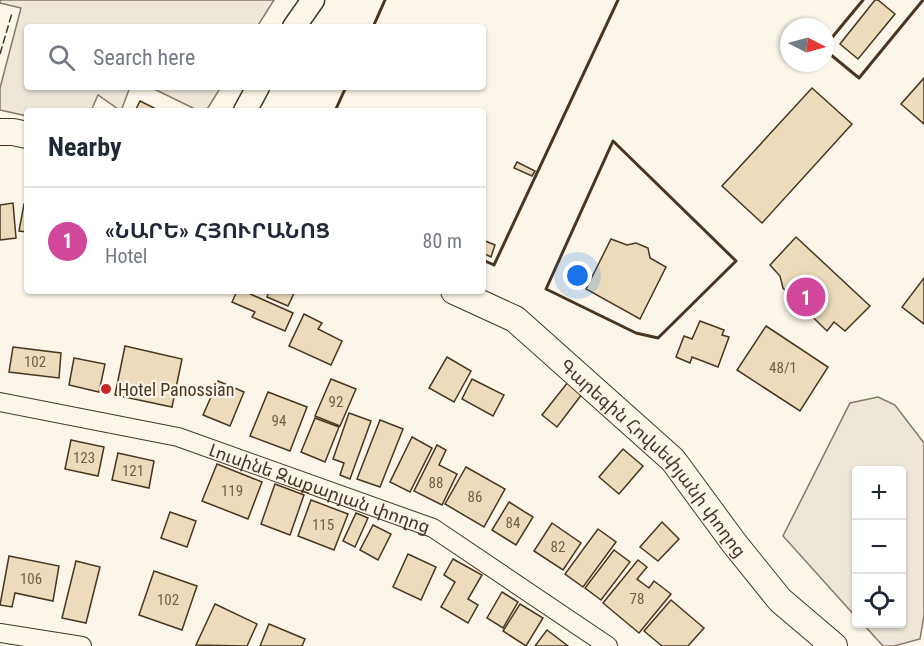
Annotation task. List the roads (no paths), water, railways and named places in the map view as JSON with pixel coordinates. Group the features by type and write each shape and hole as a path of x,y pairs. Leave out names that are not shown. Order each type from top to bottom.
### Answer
{"main road":[{"path":"0,132 24,134"},
{"name":"Գարեգին Հովսեփյանի փողոց","path":"461,294 515,319 674,460 734,543 780,600 834,646"}],"street":[{"path":"296,24 313,0"},
{"path":"247,108 256,90"},
{"name":"Լուսինե Զաքարյան փողոց","path":"0,402 178,437 433,528 608,646"},
{"path":"0,633 82,646"}],"place":[{"name":"«ՆԱՐԵ» ՀՅՈՒՐԱՆՈՑ","path":"806,297"},
{"name":"Hotel Panossian","path":"106,389"}]}
